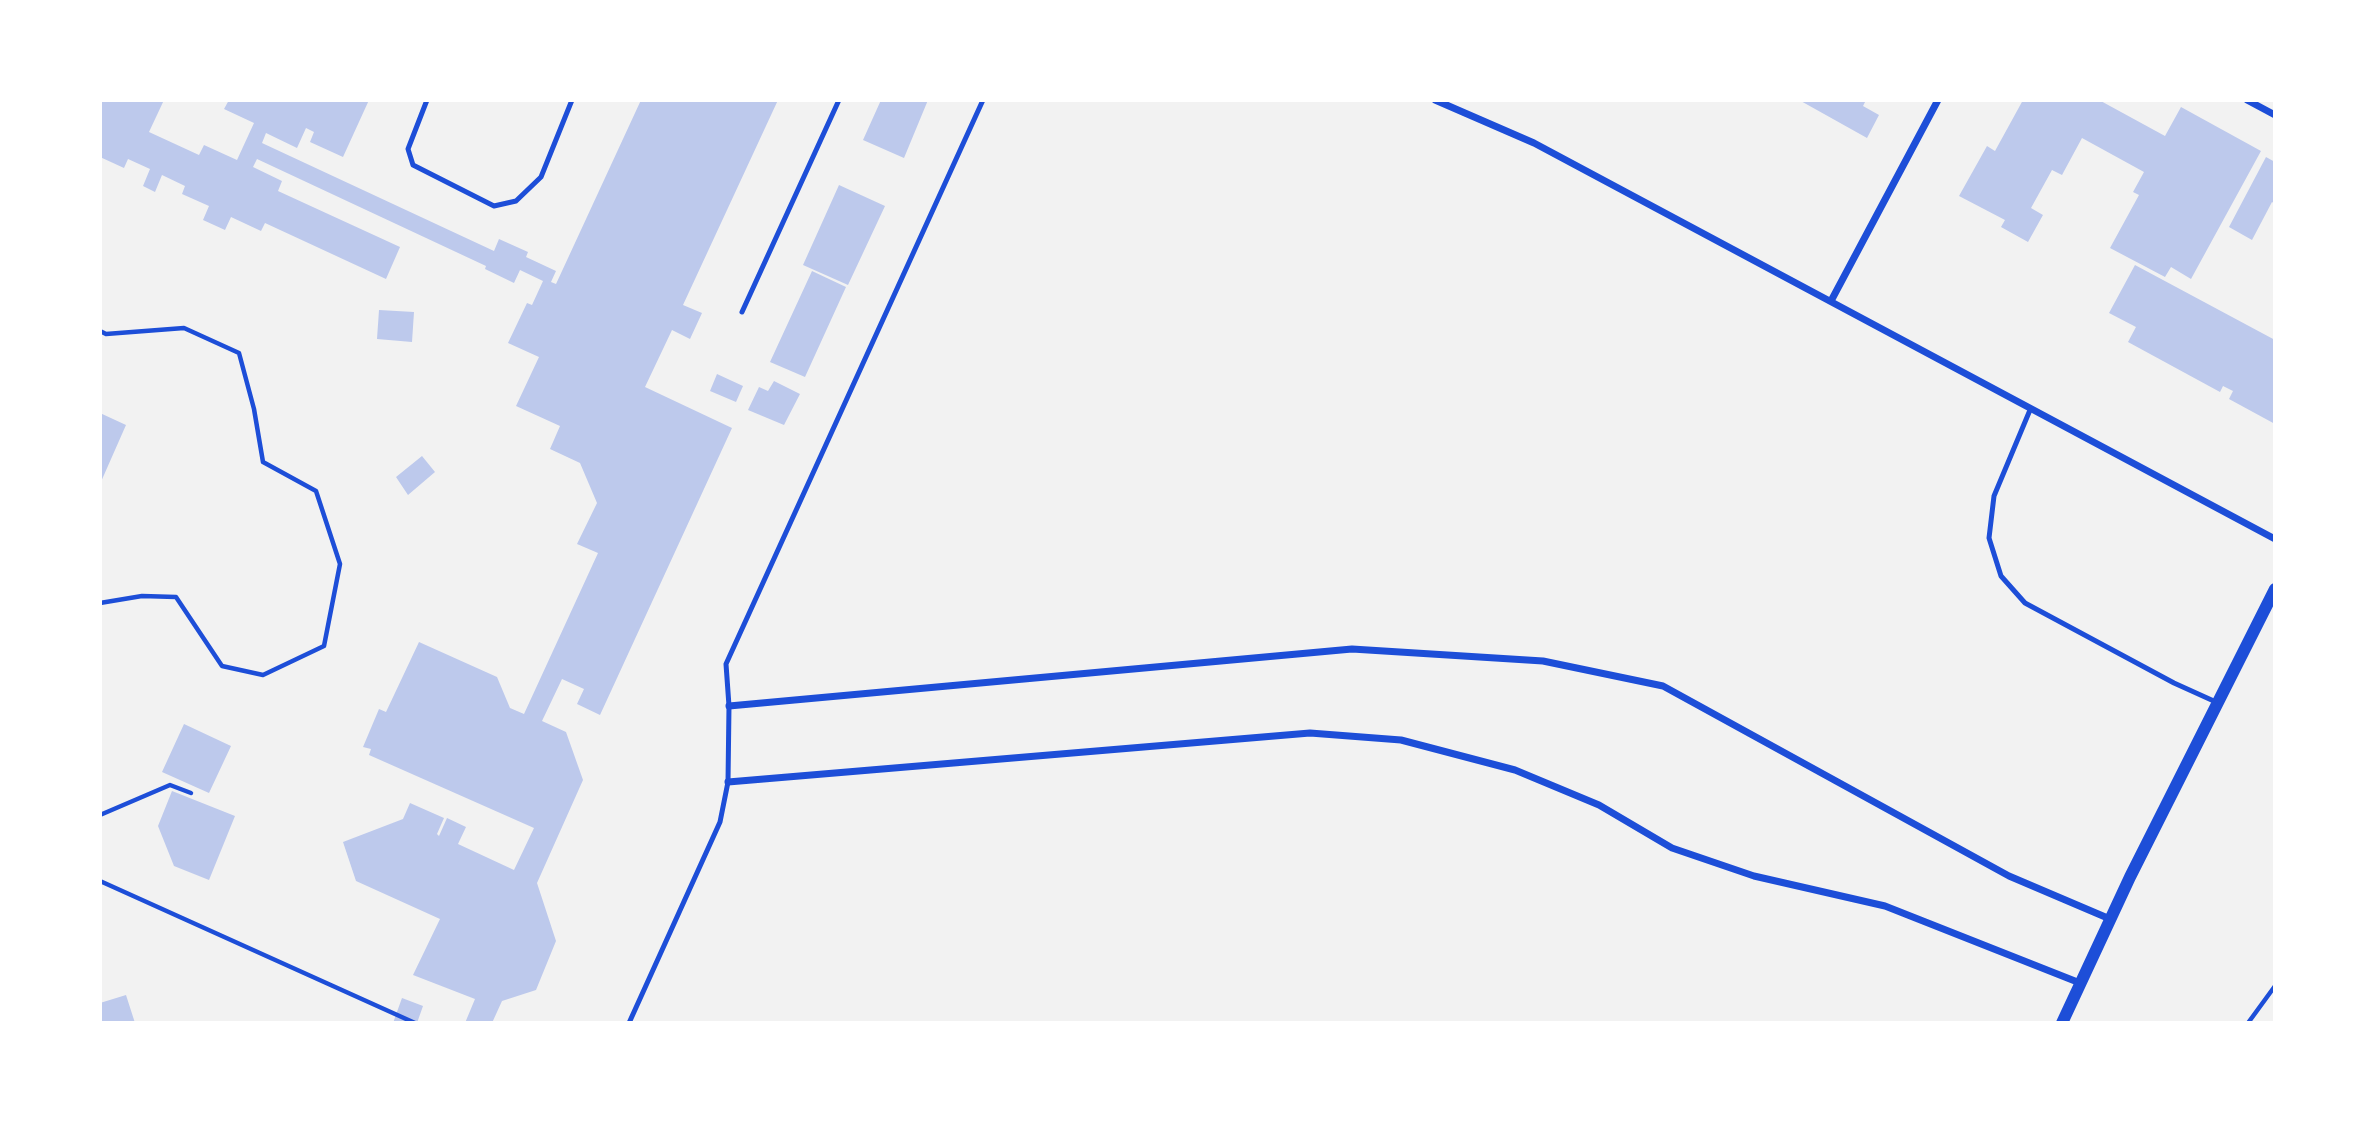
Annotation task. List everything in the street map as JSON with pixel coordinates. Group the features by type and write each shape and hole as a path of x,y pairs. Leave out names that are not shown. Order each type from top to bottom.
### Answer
{"street":[{"path":"1435,100 1534,143 2275,539"},
{"path":"1831,301 1938,100"},
{"path":"2247,100 2275,116"},
{"path":"2062,1023 2216,702 2275,589"},
{"path":"729,706 1352,649 1542,661 1663,686 2009,876 2110,919"},
{"path":"728,782 1310,733 1401,740 1515,770 1599,805 1671,848 1755,876 1885,906 2080,983"}],"lane":[{"path":"427,100 408,149 413,165 494,206 516,201 541,177 572,100"},
{"path":"741,312 839,100"},
{"path":"629,1023 720,822 728,782 729,706 726,664 983,100"},
{"path":"2030,410 1994,496 1989,538 2001,576 2025,603 2174,683 2216,702"}],"path":[{"path":"100,331 106,334 184,328 239,353 254,409 263,462 316,491 340,564 324,646 263,675 222,666 176,597 142,596 100,603"},
{"path":"100,815 170,785 191,793"},
{"path":"100,881 415,1023"},
{"path":"2248,1023 2275,986"}],"building":[{"path":"100,100 164,100 149,132 199,155 204,145 237,160 254,123 224,109 229,100 369,100 343,157 310,142 314,132 306,128 297,148 266,133 262,143 494,251 499,239 528,252 526,257 556,271 551,282 556,284 641,100 778,100 683,305 702,313 690,339 672,330 645,387 732,428 600,715 577,704 584,689 562,679 542,721 566,732 583,780 537,883 556,941 536,990 502,1001 492,1023 465,1023 475,999 413,975 440,919 356,881 343,842 403,819 410,803 444,818 437,834 439,836 447,818 466,827 458,844 514,870 534,828 369,755 371,749 363,747 379,709 386,712 419,642 497,677 510,708 524,714 598,553 577,544 597,503 580,463 550,449 560,426 516,406 539,357 508,343 527,303 532,305 543,281 520,270 514,283 485,269 486,266 257,159 253,167 282,181 278,191 400,247 386,279 265,223 261,231 231,217 225,230 203,220 209,206 182,194 185,186 162,175 155,192 143,186 150,169 128,159 124,168 100,157"},
{"path":"881,100 928,100 904,158 863,140"},
{"path":"1799,100 1866,100 1863,106 1879,115 1867,138"},
{"path":"2023,100 2099,100 2165,136 2181,107 2261,151 2191,279 2171,267 2165,277 2110,248 2139,195 2133,192 2144,172 2082,138 2062,175 2052,170 2031,208 2043,215 2028,242 2001,227 2005,220 1959,196 1987,146 1995,151"},
{"path":"2266,157 2275,162 2275,204 2272,202 2252,240 2229,227"},
{"path":"839,185 885,206 848,285 803,265"},
{"path":"2135,265 2275,340 2275,424 2229,399 2233,391 2223,386 2220,392 2128,342 2136,327 2109,313"},
{"path":"812,271 846,287 805,377 770,362"},
{"path":"379,310 414,312 412,342 377,339"},
{"path":"717,374 743,386 736,402 710,391"},
{"path":"774,381 800,394 784,425 748,410 759,387 768,391"},
{"path":"100,413 126,425 100,484"},
{"path":"422,456 435,472 408,495 396,477"},
{"path":"184,724 231,746 209,793 162,772"},
{"path":"172,791 235,816 209,880 174,866 158,826"},
{"path":"126,995 135,1023 100,1023 100,1003"},
{"path":"402,998 423,1006 417,1023 393,1023"}]}
